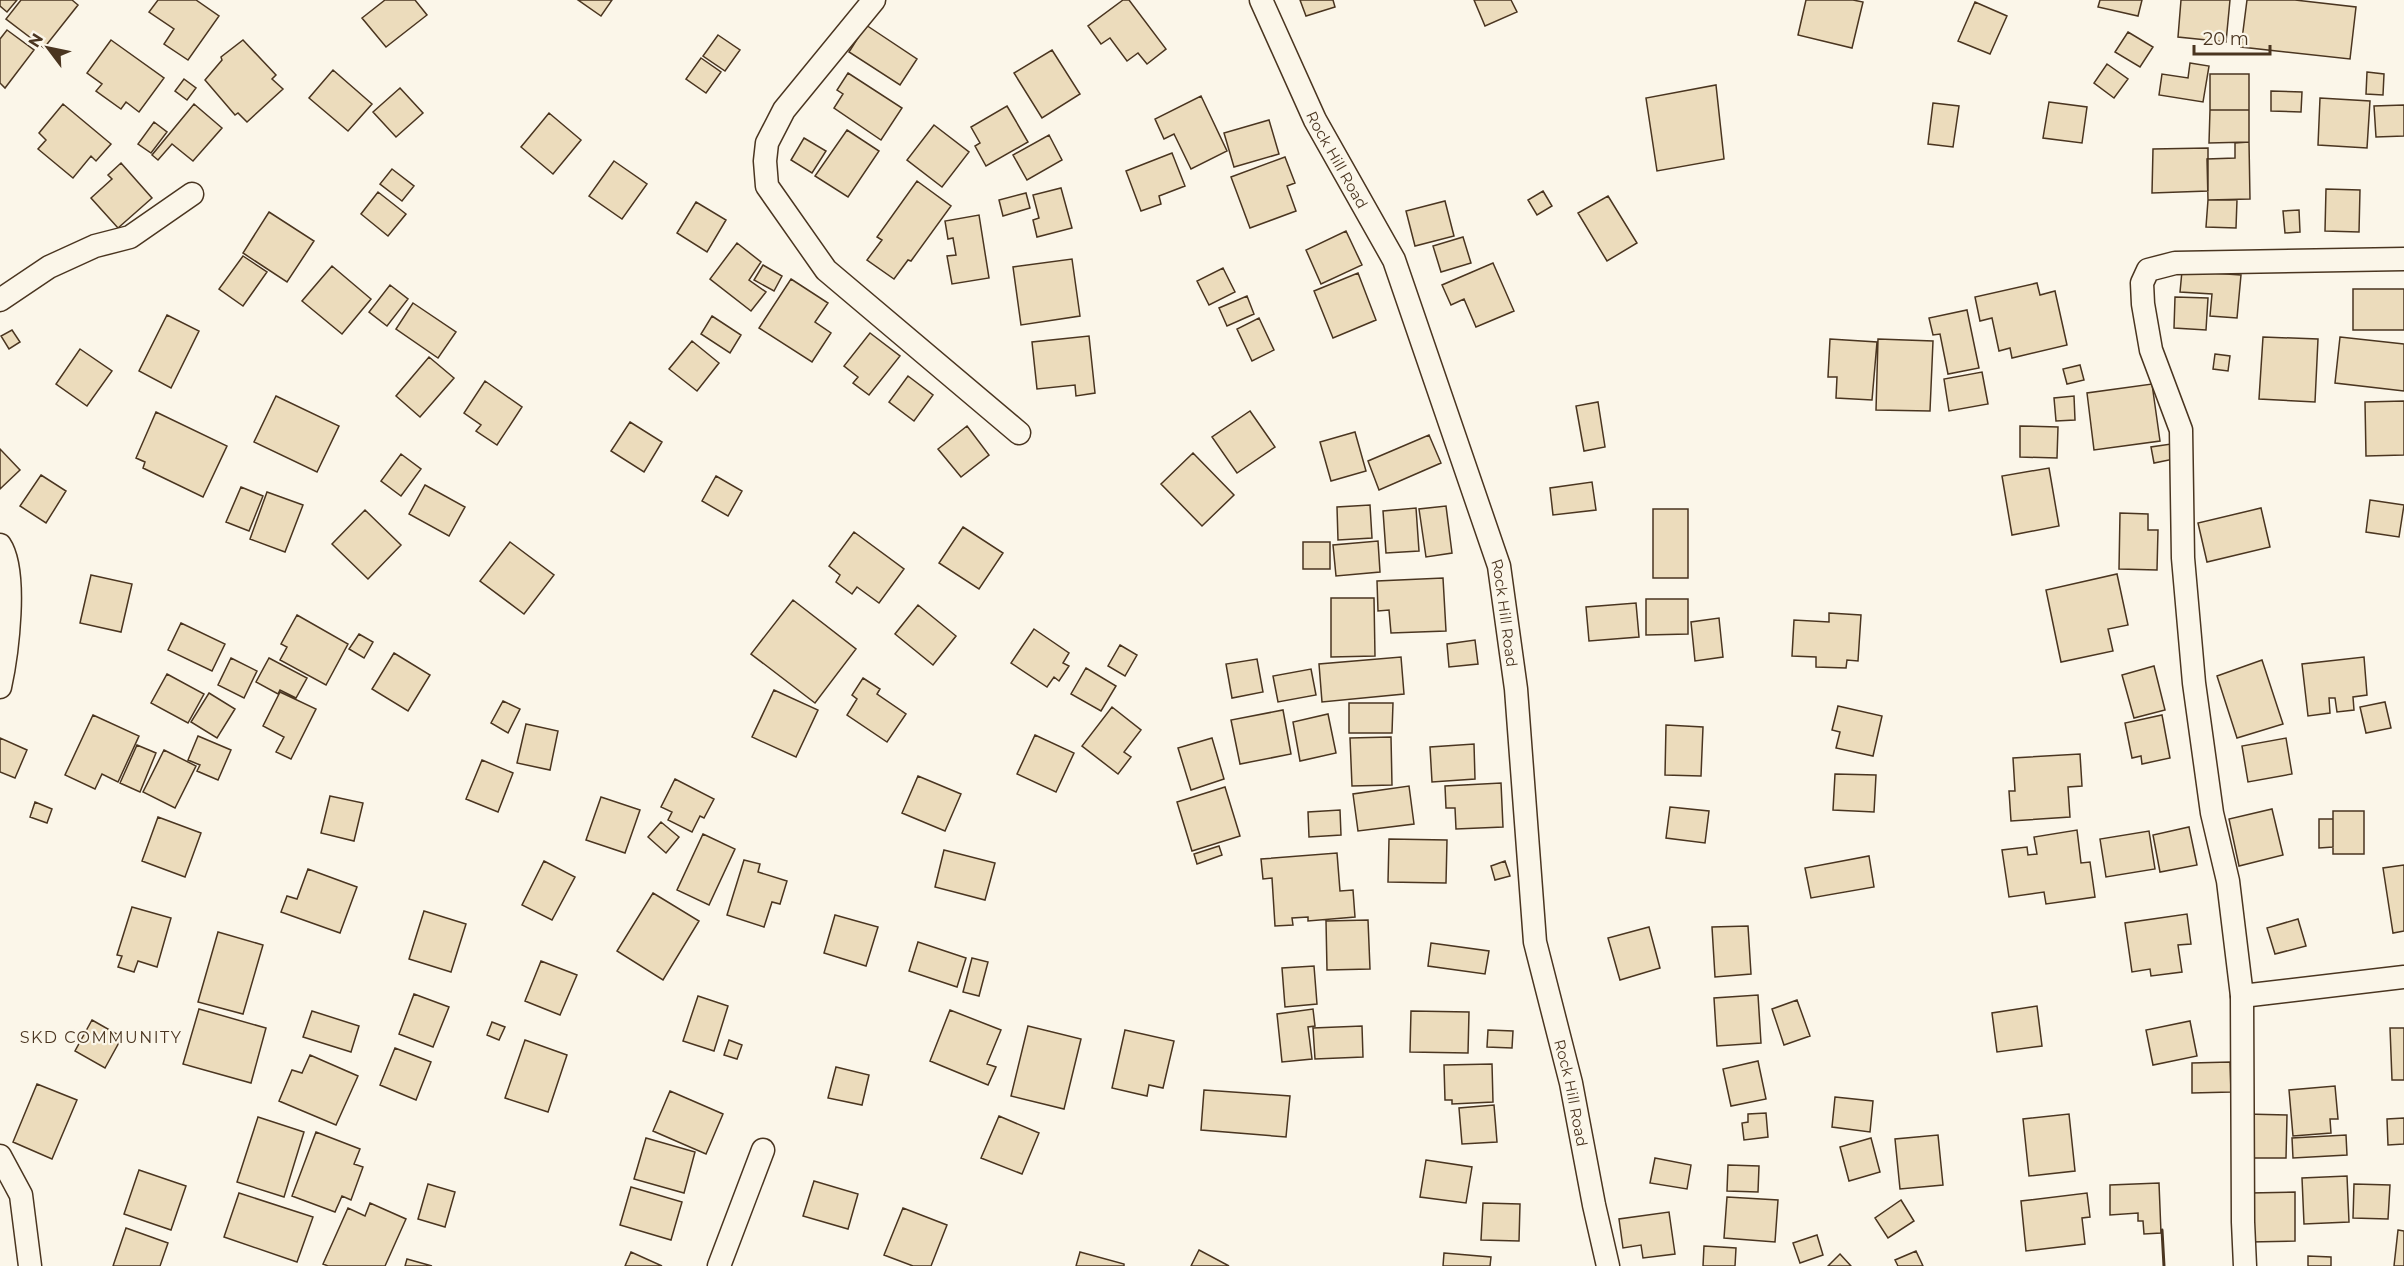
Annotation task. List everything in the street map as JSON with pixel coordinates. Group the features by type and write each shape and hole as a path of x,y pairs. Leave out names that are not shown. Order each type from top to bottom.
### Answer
{"street":[{"path":"874,0 784,110 767,143 765,161 767,186 826,270 1020,433"},
{"name":"Rock Hill Road","path":"1261,0 1315,120 1394,260 1499,566 1516,689 1535,942 1571,1083 1608,1266"},
{"path":"0,300 49,267 95,246 129,237 192,194"},
{"path":"2245,1266 2242,996 2228,881 2212,813 2194,682 2183,558 2181,430 2151,350 2143,304 2142,283 2148,270 2175,263 2404,259"},
{"path":"0,545 4,550 10,584 5,664 0,687"},
{"path":"2242,996 2404,977"},
{"path":"719,1266 763,1150"},
{"path":"0,1156 21,1195 30,1266"}],"building":[{"path":"0,0 17,0 7,12 0,6"},
{"path":"21,0 72,0 78,5 44,48 6,19"},
{"path":"158,0 196,0 219,16 188,60 164,44 174,29 149,12"},
{"path":"385,0 415,0 427,15 386,47 362,18"},
{"path":"578,0 612,0 601,16"},
{"path":"1123,0 1129,0 1166,49 1147,64 1138,53 1127,61 1110,38 1101,44 1088,26"},
{"path":"1300,0 1333,0 1335,7 1306,16"},
{"path":"1474,0 1511,0 1517,12 1485,26"},
{"path":"1806,0 1863,2 1852,48 1798,35"},
{"path":"2100,0 2142,0 2138,16 2098,7"},
{"path":"2181,0 2230,0 2226,42 2178,37"},
{"path":"2247,0 2295,0 2356,7 2350,59 2241,47"},
{"path":"1975,2 2007,16 1990,54 1958,41"},
{"path":"866,25 917,59 900,85 849,52"},
{"path":"7,30 34,50 5,88 0,83 0,39"},
{"path":"2128,32 2153,47 2140,67 2115,52"},
{"path":"718,35 740,50 725,71 703,56"},
{"path":"111,40 164,78 139,112 126,102 121,109 96,91 102,84 87,73"},
{"path":"243,40 276,75 272,79 283,89 247,122 238,113 235,115 205,80 222,60 221,57"},
{"path":"1052,50 1080,94 1042,118 1014,73"},
{"path":"701,58 721,72 706,93 686,79"},
{"path":"2190,63 2209,66 2203,102 2159,95 2162,74 2188,78"},
{"path":"2107,64 2128,79 2114,98 2094,83"},
{"path":"333,70 372,104 348,131 309,98"},
{"path":"2367,72 2384,74 2383,95 2366,94"},
{"path":"848,73 902,108 881,140 834,108 843,94 837,90"},
{"path":"2210,74 2249,74 2249,110 2210,110"},
{"path":"184,79 196,88 187,100 175,91"},
{"path":"1716,85 1724,159 1657,171 1646,98"},
{"path":"400,88 423,113 396,137 373,112"},
{"path":"2271,91 2302,92 2301,112 2271,111"},
{"path":"1201,96 1227,151 1191,169 1174,134 1164,139 1155,119"},
{"path":"2320,98 2370,101 2367,148 2318,145"},
{"path":"2049,102 2087,107 2082,143 2043,138"},
{"path":"1933,103 1959,106 1953,147 1928,144"},
{"path":"63,104 111,144 96,161 91,156 73,178 38,149 46,140 39,133"},
{"path":"194,104 222,128 193,161 172,144 158,160 152,155"},
{"path":"2404,105 2404,136 2376,137 2374,106"},
{"path":"1007,106 1028,142 986,166 975,146 980,143 971,127"},
{"path":"2210,110 2249,110 2249,142 2209,143"},
{"path":"549,113 581,140 553,174 521,147"},
{"path":"1269,120 1279,154 1234,167 1224,133"},
{"path":"154,122 167,132 151,153 138,144"},
{"path":"934,125 969,152 942,187 907,160"},
{"path":"847,130 879,151 848,197 815,176"},
{"path":"1049,135 1062,160 1027,180 1013,155"},
{"path":"804,138 826,151 812,173 791,160"},
{"path":"2249,142 2250,199 2208,200 2207,159 2235,158 2235,143"},
{"path":"2208,148 2208,191 2152,193 2153,149"},
{"path":"1172,153 1185,186 1159,196 1161,204 1141,211 1126,171"},
{"path":"1285,157 1295,183 1287,186 1296,211 1250,228 1231,177"},
{"path":"614,161 647,184 622,219 589,196"},
{"path":"121,163 152,198 118,228 91,198 112,179 108,175"},
{"path":"392,169 414,186 402,201 380,184"},
{"path":"917,181 951,206 911,261 908,260 894,279 867,260 882,240 877,237"},
{"path":"1061,188 1072,228 1037,237 1033,220 1039,218 1033,195"},
{"path":"2326,189 2360,190 2359,232 2325,231"},
{"path":"1543,191 1552,206 1537,215 1528,200"},
{"path":"378,192 406,214 388,236 361,214"},
{"path":"1026,193 1030,208 1003,216 999,200"},
{"path":"1608,196 1637,243 1607,261 1578,213"},
{"path":"2208,200 2237,200 2236,228 2206,227"},
{"path":"1445,201 1454,236 1415,246 1406,211"},
{"path":"696,202 726,220 707,252 677,233"},
{"path":"2299,210 2300,232 2285,233 2283,211"},
{"path":"269,212 314,241 287,282 243,253"},
{"path":"979,215 989,278 952,284 947,256 956,255 953,238 948,239 945,221"},
{"path":"1346,231 1362,265 1321,284 1306,250"},
{"path":"1463,237 1471,263 1441,272 1433,246"},
{"path":"737,243 761,262 749,280 766,292 751,311 710,279"},
{"path":"243,256 267,272 243,306 219,289"},
{"path":"1072,259 1080,316 1021,325 1013,267"},
{"path":"1493,263 1514,311 1476,327 1464,299 1451,305 1442,285"},
{"path":"763,265 782,276 774,291 754,280"},
{"path":"332,266 371,299 342,334 302,301"},
{"path":"1223,268 1235,292 1209,305 1197,281"},
{"path":"2182,271 2241,275 2237,318 2210,316 2212,294 2180,292"},
{"path":"1358,273 1376,320 1333,338 1314,291"},
{"path":"791,279 828,303 815,322 831,333 812,362 759,328"},
{"path":"2037,283 2040,295 2055,291 2067,345 2012,358 2010,348 1999,351 1992,318 1980,321 1975,297"},
{"path":"390,285 408,299 387,326 369,312"},
{"path":"2353,289 2404,289 2404,330 2353,330"},
{"path":"1247,296 1254,314 1227,326 1219,308"},
{"path":"2175,297 2208,298 2206,330 2174,328"},
{"path":"413,303 456,332 438,358 396,329"},
{"path":"1967,310 1979,368 1948,374 1940,334 1933,335 1929,318"},
{"path":"167,315 199,331 171,388 139,371"},
{"path":"712,316 741,335 730,353 701,334"},
{"path":"1259,318 1274,350 1252,361 1237,329"},
{"path":"12,330 20,342 9,349 1,336"},
{"path":"870,333 900,356 869,395 853,383 858,377 844,366"},
{"path":"1089,336 1095,393 1076,396 1075,385 1037,389 1032,342"},
{"path":"2263,337 2318,339 2315,402 2259,399"},
{"path":"2340,337 2404,344 2404,391 2335,383"},
{"path":"1830,339 1877,342 1872,400 1836,398 1837,377 1828,377"},
{"path":"1878,339 1933,341 1930,411 1876,410"},
{"path":"692,341 719,363 697,391 669,369"},
{"path":"80,349 112,371 87,406 56,384"},
{"path":"2215,354 2230,356 2228,371 2213,369"},
{"path":"429,357 454,378 420,417 396,396"},
{"path":"2080,365 2084,380 2067,384 2063,369"},
{"path":"1982,372 1988,404 1949,411 1944,379"},
{"path":"908,376 933,395 914,421 889,402"},
{"path":"485,381 522,407 497,445 476,431 481,425 464,413"},
{"path":"2152,384 2160,441 2094,450 2087,393"},
{"path":"276,396 339,426 317,472 254,442"},
{"path":"2074,396 2075,420 2056,421 2054,398"},
{"path":"2404,401 2404,455 2366,456 2365,402"},
{"path":"1598,402 1605,447 1584,451 1576,406"},
{"path":"1250,411 1275,447 1237,473 1212,437"},
{"path":"156,412 227,446 203,497 143,468 145,462 136,458"},
{"path":"630,422 662,442 644,472 611,451"},
{"path":"967,426 989,455 961,477 938,449"},
{"path":"2020,426 2058,427 2057,458 2020,457"},
{"path":"1355,432 1366,471 1331,481 1320,442"},
{"path":"1429,435 1441,463 1379,490 1368,461"},
{"path":"2171,444 2174,459 2154,463 2151,447"},
{"path":"0,449 20,470 0,489"},
{"path":"1193,453 1234,495 1202,526 1161,484"},
{"path":"401,454 421,469 401,496 381,481"},
{"path":"2049,468 2059,526 2012,535 2002,476"},
{"path":"41,475 66,491 46,523 20,506"},
{"path":"716,476 742,491 728,516 702,501"},
{"path":"1592,482 1596,510 1553,515 1550,488"},
{"path":"425,485 465,507 449,536 409,514"},
{"path":"241,487 263,496 249,531 226,522"},
{"path":"267,492 303,505 285,552 250,539"},
{"path":"2370,500 2404,505 2399,537 2366,532"},
{"path":"1370,505 1372,538 1338,540 1337,507"},
{"path":"1446,506 1452,553 1426,557 1419,509"},
{"path":"1416,508 1419,551 1386,553 1383,511"},
{"path":"2261,508 2270,547 2207,562 2198,523"},
{"path":"1653,509 1688,509 1688,578 1653,578"},
{"path":"365,510 401,545 368,579 332,544"},
{"path":"2120,513 2148,514 2148,530 2158,530 2157,570 2119,569"},
{"path":"963,527 1003,553 979,589 939,563"},
{"path":"854,532 904,569 879,603 857,587 852,594 836,582 840,575 829,566"},
{"path":"1378,541 1380,572 1336,576 1333,545"},
{"path":"510,542 554,575 524,614 480,581"},
{"path":"1303,542 1330,542 1330,569 1303,569"},
{"path":"2117,574 2128,625 2108,629 2113,651 2061,662 2046,590"},
{"path":"91,575 132,584 121,632 80,623"},
{"path":"1443,578 1446,631 1391,633 1389,610 1378,611 1377,581"},
{"path":"1331,598 1374,598 1375,656 1331,657"},
{"path":"1646,599 1688,599 1688,634 1646,635"},
{"path":"793,600 856,649 815,703 751,654"},
{"path":"1636,603 1639,637 1589,641 1586,607"},
{"path":"918,605 956,636 933,665 895,634"},
{"path":"1829,613 1861,615 1858,661 1847,660 1846,668 1816,667 1816,657 1792,656 1794,620 1829,622"},
{"path":"297,615 348,644 326,685 280,660 287,647 281,644"},
{"path":"1719,618 1723,657 1695,661 1691,622"},
{"path":"181,623 225,644 212,671 168,650"},
{"path":"1034,629 1069,653 1063,663 1069,666 1059,681 1054,677 1047,687 1011,663"},
{"path":"359,634 373,642 364,658 349,649"},
{"path":"1475,640 1478,664 1449,667 1447,644"},
{"path":"1120,645 1137,655 1125,676 1108,666"},
{"path":"394,653 430,675 408,711 372,689"},
{"path":"1401,657 1404,694 1322,702 1319,664"},
{"path":"2364,657 2367,695 2353,697 2354,710 2337,712 2335,698 2329,698 2330,713 2308,716 2302,664"},
{"path":"231,658 257,671 244,698 218,685"},
{"path":"269,658 307,678 296,698 280,690 278,694 256,682"},
{"path":"1257,659 1263,692 1232,698 1226,664"},
{"path":"2262,660 2283,724 2237,738 2217,676"},
{"path":"2154,666 2165,710 2134,718 2122,675"},
{"path":"1086,668 1116,686 1101,711 1071,694"},
{"path":"1311,669 1316,695 1278,702 1273,676"},
{"path":"167,674 204,694 188,723 151,703"},
{"path":"863,678 880,689 877,694 906,714 887,742 847,715 857,699 852,695"},
{"path":"774,690 818,710 796,757 752,737"},
{"path":"280,692 316,709 291,759 276,752 284,737 263,726"},
{"path":"209,693 235,709 217,738 191,722"},
{"path":"503,701 520,709 508,733 491,723"},
{"path":"2385,702 2391,728 2366,733 2360,707"},
{"path":"1349,703 1393,703 1392,733 1349,733"},
{"path":"1838,706 1882,716 1873,756 1836,748 1840,732 1832,730"},
{"path":"1112,707 1141,730 1124,752 1131,757 1118,774 1082,746"},
{"path":"1283,710 1291,754 1240,764 1231,720"},
{"path":"1328,714 1336,753 1300,761 1293,722"},
{"path":"93,715 139,736 118,782 102,774 95,789 65,775"},
{"path":"2162,715 2170,758 2142,764 2141,756 2132,758 2125,723"},
{"path":"526,724 558,731 550,770 517,763"},
{"path":"1666,725 1703,727 1701,776 1665,775"},
{"path":"1035,735 1074,753 1056,792 1017,774"},
{"path":"198,736 231,750 218,780 197,771 200,765 188,760"},
{"path":"1391,737 1392,785 1352,786 1350,738"},
{"path":"0,738 27,750 15,778 0,772"},
{"path":"1212,738 1224,779 1191,790 1178,748"},
{"path":"2286,738 2292,774 2248,782 2242,746"},
{"path":"1474,744 1475,779 1432,782 1430,747"},
{"path":"137,745 156,753 140,792 120,783"},
{"path":"164,750 196,766 175,808 143,792"},
{"path":"2080,754 2082,786 2068,787 2070,817 2011,821 2009,791 2015,791 2013,758"},
{"path":"482,760 513,773 498,812 466,799"},
{"path":"1835,774 1876,775 1874,812 1833,810"},
{"path":"918,776 961,794 945,831 902,813"},
{"path":"675,779 714,799 704,818 700,816 692,832 668,820 672,812 661,807"},
{"path":"1501,783 1503,827 1456,829 1455,808 1446,808 1445,786"},
{"path":"1409,786 1414,824 1358,831 1353,794"},
{"path":"1225,787 1240,836 1192,851 1177,802"},
{"path":"330,796 363,803 354,841 321,833"},
{"path":"601,797 640,810 625,853 586,840"},
{"path":"35,802 52,809 47,823 30,817"},
{"path":"1670,807 1709,811 1705,843 1666,838"},
{"path":"2272,809 2283,855 2239,866 2229,819"},
{"path":"1340,810 1341,835 1309,837 1308,812"},
{"path":"2333,811 2364,811 2364,854 2333,854"},
{"path":"158,817 201,833 185,877 142,861"},
{"path":"2319,819 2333,819 2333,847 2319,848"},
{"path":"661,822 679,837 666,853 648,837"},
{"path":"2189,827 2197,865 2160,872 2153,835"},
{"path":"2077,830 2081,863 2090,862 2095,897 2046,904 2044,892 2009,897 2002,850 2027,847 2028,855 2037,854 2034,837"},
{"path":"2149,831 2155,869 2106,877 2100,839"},
{"path":"703,834 735,849 709,905 677,890"},
{"path":"1389,839 1447,840 1446,883 1388,882"},
{"path":"1219,846 1222,855 1197,864 1194,854"},
{"path":"944,850 995,863 985,900 935,887"},
{"path":"1337,853 1340,891 1353,890 1355,917 1308,921 1308,917 1292,918 1293,925 1275,926 1272,878 1263,879 1261,859"},
{"path":"1869,856 1874,887 1811,898 1805,868"},
{"path":"744,860 760,864 758,872 787,881 780,904 772,902 764,927 727,915"},
{"path":"544,861 575,877 552,920 522,905"},
{"path":"1505,861 1510,876 1495,880 1491,866"},
{"path":"2404,865 2404,931 2393,933 2383,868"},
{"path":"308,869 357,887 340,933 281,912 287,896 297,899"},
{"path":"653,893 699,921 663,980 617,951"},
{"path":"132,907 171,918 157,967 138,961 134,972 118,967 122,956 117,955"},
{"path":"424,911 466,924 451,972 409,959"},
{"path":"2187,914 2191,944 2178,945 2182,972 2151,976 2150,969 2132,972 2125,923"},
{"path":"835,915 878,927 866,966 824,953"},
{"path":"2298,919 2306,946 2275,954 2267,928"},
{"path":"1368,920 1370,969 1327,970 1326,921"},
{"path":"1748,926 1751,974 1715,977 1712,927"},
{"path":"1649,927 1660,968 1620,980 1608,938"},
{"path":"218,932 263,945 243,1014 198,1002"},
{"path":"918,942 966,958 957,987 909,971"},
{"path":"1431,943 1489,951 1485,974 1428,966"},
{"path":"972,958 988,962 979,996 963,992"},
{"path":"541,961 577,975 560,1015 525,1001"},
{"path":"1314,966 1317,1004 1285,1007 1282,968"},
{"path":"414,994 449,1007 433,1047 399,1034"},
{"path":"1758,995 1761,1043 1717,1046 1714,998"},
{"path":"698,996 728,1006 714,1051 683,1041"},
{"path":"1797,1000 1810,1036 1784,1045 1772,1009"},
{"path":"2037,1006 2042,1046 1997,1052 1992,1013"},
{"path":"199,1009 266,1028 251,1083 183,1064"},
{"path":"1313,1009 1315,1026 1308,1027 1312,1059 1282,1062 1277,1014"},
{"path":"950,1010 1001,1030 987,1064 996,1067 988,1085 930,1061"},
{"path":"312,1011 359,1026 351,1052 303,1037"},
{"path":"1411,1011 1469,1012 1468,1053 1410,1052"},
{"path":"92,1020 122,1037 105,1068 75,1051"},
{"path":"2190,1021 2197,1056 2153,1065 2146,1030"},
{"path":"492,1022 505,1027 499,1040 487,1035"},
{"path":"1028,1026 1081,1039 1064,1109 1011,1096"},
{"path":"1362,1026 1363,1057 1315,1059 1313,1028"},
{"path":"2390,1028 2404,1028 2404,1080 2392,1080"},
{"path":"1125,1030 1174,1041 1163,1088 1149,1085 1147,1096 1112,1088"},
{"path":"1488,1030 1513,1031 1512,1048 1487,1047"},
{"path":"525,1040 567,1055 548,1112 505,1098"},
{"path":"729,1040 742,1045 737,1059 724,1055"},
{"path":"395,1048 431,1062 416,1100 380,1085"},
{"path":"310,1055 358,1076 336,1125 279,1101 292,1070 302,1073"},
{"path":"1758,1061 1766,1099 1731,1106 1723,1069"},
{"path":"2230,1062 2231,1092 2192,1093 2192,1063"},
{"path":"1492,1064 1493,1102 1452,1104 1452,1100 1445,1100 1444,1065"},
{"path":"836,1067 869,1075 862,1105 828,1098"},
{"path":"37,1084 77,1100 52,1159 13,1142"},
{"path":"2335,1086 2338,1119 2330,1119 2331,1133 2293,1136 2289,1090"},
{"path":"1204,1090 1290,1096 1286,1137 1201,1130"},
{"path":"670,1091 723,1114 706,1154 653,1131"},
{"path":"1835,1097 1873,1101 1870,1132 1832,1127"},
{"path":"1494,1105 1497,1142 1462,1144 1459,1108"},
{"path":"1766,1113 1768,1137 1744,1140 1742,1123 1748,1122 1748,1114"},
{"path":"2069,1114 2075,1171 2029,1176 2023,1119"},
{"path":"2245,1114 2287,1115 2286,1158 2245,1158"},
{"path":"999,1116 1039,1133 1022,1174 981,1158"},
{"path":"258,1117 304,1132 284,1197 237,1182"},
{"path":"2404,1118 2404,1144 2388,1145 2387,1119"},
{"path":"316,1132 360,1149 354,1164 363,1167 351,1200 342,1196 335,1212 292,1196"},
{"path":"1938,1135 1943,1185 1900,1189 1895,1139"},
{"path":"2346,1135 2347,1155 2293,1158 2292,1138"},
{"path":"646,1138 695,1152 684,1193 634,1179"},
{"path":"1871,1138 1880,1172 1849,1181 1840,1147"},
{"path":"1655,1158 1691,1165 1687,1189 1650,1183"},
{"path":"1426,1160 1472,1167 1466,1203 1420,1197"},
{"path":"1728,1165 1759,1166 1758,1192 1727,1191"},
{"path":"139,1170 186,1186 171,1230 124,1214"},
{"path":"2347,1176 2349,1222 2304,1224 2302,1178"},
{"path":"814,1181 858,1194 848,1229 803,1216"},
{"path":"2159,1183 2161,1233 2144,1234 2143,1221 2138,1221 2138,1213 2110,1215 2110,1185"},
{"path":"428,1184 455,1192 445,1227 418,1219"},
{"path":"2354,1184 2390,1185 2388,1219 2353,1218"},
{"path":"631,1187 682,1202 671,1240 620,1225"},
{"path":"2295,1192 2295,1241 2250,1242 2250,1193"},
{"path":"239,1193 313,1217 297,1262 224,1237"},
{"path":"2087,1193 2090,1217 2082,1218 2085,1244 2026,1251 2021,1201"},
{"path":"1727,1197 1778,1200 1775,1242 1724,1238"},
{"path":"1901,1200 1914,1221 1888,1238 1875,1218"},
{"path":"370,1203 406,1219 385,1266 328,1266 323,1264 348,1208 365,1216"},
{"path":"1483,1203 1520,1204 1519,1241 1481,1240"},
{"path":"903,1208 947,1225 931,1266 913,1266 884,1255"},
{"path":"1669,1212 1675,1254 1643,1258 1641,1245 1623,1248 1619,1219"},
{"path":"126,1228 168,1243 160,1266 113,1266"},
{"path":"2398,1230 2404,1231 2404,1266 2394,1266"},
{"path":"1817,1235 1823,1255 1800,1263 1793,1243"},
{"path":"1704,1246 1736,1248 1735,1266 1703,1266"},
{"path":"1199,1250 1229,1266 1191,1266"},
{"path":"1916,1251 1923,1266 1898,1266 1895,1260"},
{"path":"631,1252 662,1266 625,1266"},
{"path":"1080,1252 1124,1264 1124,1266 1076,1266"},
{"path":"1444,1253 1491,1257 1490,1266 1443,1266"},
{"path":"1840,1254 1851,1266 1828,1266"},
{"path":"2308,1256 2331,1257 2331,1266 2308,1266"},
{"path":"407,1259 432,1266 405,1266"}],"wall":[{"path":"2162,1230 2164,1266"}],"district":[{"name":"SKD COMMUNITY","path":"101,1037"}]}
